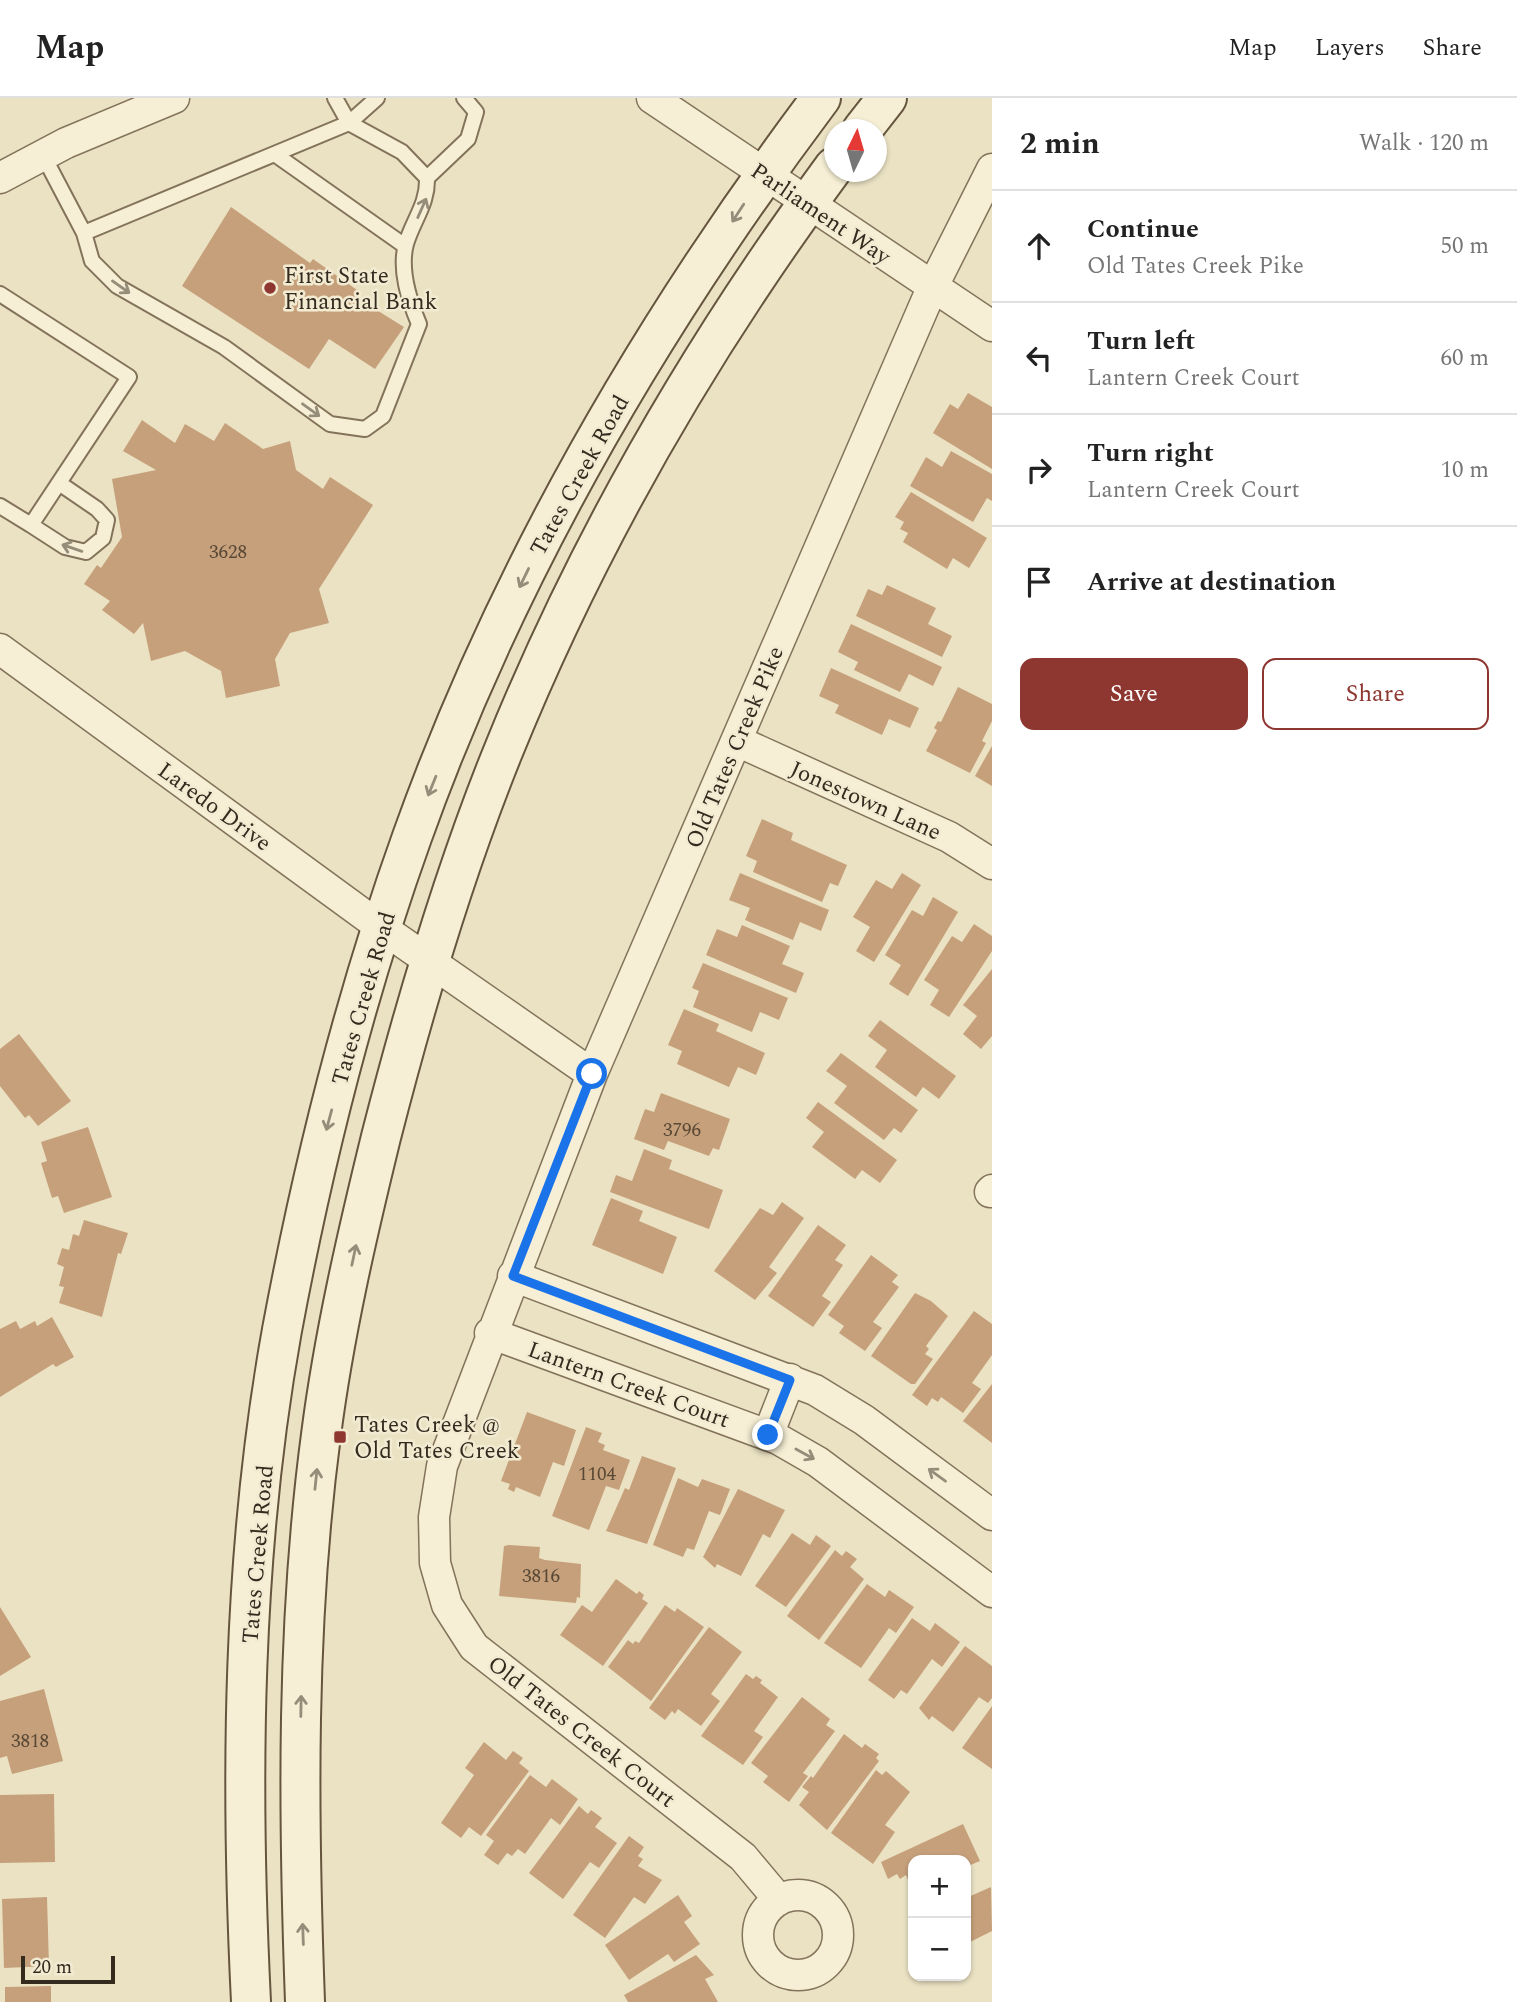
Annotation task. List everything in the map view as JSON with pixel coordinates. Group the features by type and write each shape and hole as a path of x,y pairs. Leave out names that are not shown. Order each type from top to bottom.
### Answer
{"main road":[{"name":"Tates Creek Road","path":"251,2002 244,1796 248,1671 259,1506 282,1333 316,1166 382,928 412,836 455,727 500,625 550,524 654,341 764,174 821,98"},
{"path":"871,119 887,98"},
{"path":"305,2002 301,1873 302,1651 321,1435 365,1201 430,961 462,861 502,754 547,651 594,556 653,444 692,380 824,182"}],"street":[{"path":"0,178 43,155 174,98"},
{"name":"Parliament Way","path":"652,98 992,326"},
{"name":"Old Tates Creek Pike","path":"491,1333 592,1074 932,288 992,169"},
{"name":"Laredo Drive","path":"0,649 382,928 592,1074"},
{"name":"Jonestown Lane","path":"737,741 949,837 992,864"},
{"path":"513,1276 815,1390 864,1420 992,1515"},
{"name":"Lantern Creek Court","path":"491,1333 768,1435 818,1462 988,1580"},
{"name":"Old Tates Creek Court","path":"491,1333 442,1466 434,1517 435,1563 447,1605 474,1647 743,1857 779,1900"},
{"path":"768,1435 790,1380"}],"lane":[{"path":"43,155 84,233 92,261 117,286 224,347 330,424 365,429 383,416 419,324 406,295 405,246 428,195 427,178 402,152 349,122 335,98"},
{"path":"84,233 276,155 349,122 377,98"},
{"path":"427,178 468,139 477,112 464,98"},
{"path":"276,155 405,246"},
{"path":"0,294 129,377 31,525"},
{"path":"0,506 65,547 86,552 103,538 107,520 97,509 59,483"}],"building":[{"name":"First State Financial Bank","path":"231,207 310,263 313,259 357,290 354,296 404,327 375,369 329,339 309,369 182,286"},
{"path":"968,393 992,407 992,469 933,433 950,404 958,409"},
{"path":"142,420 175,443 185,424 214,441 225,423 263,449 290,441 296,470 323,489 330,477 373,505 319,589 329,623 290,633 275,659 280,686 226,698 221,671 185,651 151,661 143,623 134,634 102,610 110,601 84,584 97,565 101,568 122,537 112,479 156,470 123,451"},
{"path":"951,451 992,474 992,501 987,498 973,522 910,486 926,457 942,467"},
{"path":"911,492 987,538 969,568 953,558 947,569 903,542 908,533 900,529 904,522 895,517"},
{"path":"887,585 936,608 928,624 952,636 942,657 856,616 868,589 882,595"},
{"path":"851,624 942,667 933,686 909,674 900,692 854,670 858,662 838,652"},
{"path":"831,668 919,708 910,728 889,719 882,735 835,713 839,705 819,696"},
{"path":"958,687 992,704 992,721 982,741 986,743 970,773 926,751 937,730 934,728 938,721 941,722"},
{"path":"992,746 992,786 975,776"},
{"path":"762,819 793,833 791,840 847,865 838,886 830,883 822,902 753,872 757,861 746,856"},
{"path":"740,873 829,910 821,931 800,922 793,940 745,920 750,908 729,900"},
{"path":"902,873 921,885 874,962 856,951 870,927 853,917 876,880 892,889"},
{"path":"933,897 958,912 908,996 889,984 901,965 885,955 912,910 923,916"},
{"path":"974,924 992,936 992,951 949,1017 930,1005 939,990 924,980 952,936 962,942"},
{"path":"742,925 790,946 782,964 804,973 796,993 706,955 717,929 737,937"},
{"path":"703,963 788,998 779,1020 760,1012 752,1032 693,1007 699,991 692,988"},
{"path":"992,969 992,1036 981,1049 963,1034 977,1016 963,1005"},
{"path":"684,1009 719,1024 716,1031 765,1053 756,1075 738,1067 729,1087 677,1064 682,1051 668,1045"},
{"path":"880,1020 956,1076 939,1099 923,1087 916,1097 875,1067 887,1050 868,1036"},
{"path":"19,1034 71,1101 38,1126 29,1115 25,1118 0,1086 0,1049"},
{"path":"841,1053 918,1110 901,1133 894,1128 884,1140 834,1103 847,1086 826,1071"},
{"path":"661,1093 730,1119 719,1150 713,1148 709,1156 668,1141 664,1150 634,1139 645,1109 654,1112"},
{"path":"818,1102 897,1160 880,1183 862,1170 855,1179 812,1147 824,1132 806,1118"},
{"path":"88,1127 112,1197 64,1213 58,1196 52,1198 41,1163 47,1161 41,1142"},
{"path":"644,1149 672,1160 669,1169 723,1190 709,1229 610,1192 616,1175 632,1181"},
{"path":"611,1198 643,1211 639,1221 677,1237 663,1274 592,1245"},
{"path":"782,1202 804,1218 769,1267 777,1273 755,1300 714,1271 760,1208 773,1215"},
{"path":"84,1220 128,1233 121,1254 118,1253 102,1317 59,1303 64,1287 59,1286 64,1267 57,1264 62,1248 69,1250 73,1234 79,1236"},
{"path":"818,1225 846,1245 835,1260 843,1265 822,1296 831,1302 813,1327 768,1296"},
{"path":"871,1255 898,1275 892,1282 899,1287 873,1322 882,1328 865,1351 839,1333 844,1326 828,1315"},
{"path":"915,1293 931,1301 948,1316 926,1346 929,1349 925,1354 933,1359 915,1384 911,1384 871,1356"},
{"path":"974,1311 992,1324 992,1355 972,1383 981,1389 963,1413 941,1397 938,1402 932,1398 927,1406 912,1395"},
{"path":"52,1317 74,1357 56,1367 53,1364 0,1397 0,1329 16,1321 20,1329 35,1321 37,1326"},
{"path":"992,1384 992,1443 963,1421"},
{"path":"527,1412 576,1430 564,1466 553,1462 540,1497 516,1487 514,1492 508,1489 510,1484 501,1481"},
{"path":"586,1427 602,1433 598,1442 605,1445 603,1450 630,1460 619,1490 606,1486 589,1530 552,1516"},
{"path":"642,1456 676,1468 647,1544 606,1531 625,1488 629,1490"},
{"path":"678,1478 698,1487 702,1479 730,1489 720,1515 709,1511 694,1550 687,1548 683,1557 653,1545"},
{"path":"738,1489 785,1510 770,1538 763,1534 741,1576 717,1564 715,1568 703,1557"},
{"path":"792,1533 810,1545 816,1535 831,1546 786,1607 755,1586"},
{"path":"504,1546 540,1547 539,1558 581,1564 580,1598 577,1597 576,1603 499,1596"},
{"path":"835,1550 842,1556 846,1551 857,1559 850,1567 864,1579 819,1640 787,1616"},
{"path":"616,1579 637,1594 639,1591 644,1595 642,1599 648,1603 603,1666 560,1635 582,1605 592,1612"},
{"path":"867,1584 885,1597 889,1590 914,1607 896,1633 889,1628 861,1668 824,1643"},
{"path":"665,1605 675,1612 677,1608 704,1627 651,1701 608,1667 628,1640 633,1644 635,1641 639,1643"},
{"path":"0,1607 31,1657 0,1676"},
{"path":"912,1618 930,1631 935,1623 960,1642 942,1667 932,1659 907,1694 901,1690 894,1699 868,1680"},
{"path":"709,1627 742,1652 711,1694 720,1701 701,1726 678,1709 675,1714 672,1711 665,1720 649,1708"},
{"path":"965,1646 992,1666 992,1698 988,1703 979,1697 953,1732 932,1716 929,1720 919,1708"},
{"path":"746,1674 753,1679 756,1676 762,1680 760,1683 778,1697 754,1731 763,1737 743,1765 701,1736"},
{"path":"44,1689 63,1761 12,1774 7,1756 0,1758 0,1701"},
{"path":"802,1697 830,1719 826,1725 835,1731 803,1773 808,1776 789,1802 763,1782 768,1776 751,1763"},
{"path":"992,1706 992,1769 962,1748"},
{"path":"844,1734 862,1748 865,1744 879,1754 876,1758 879,1761 827,1830 799,1805 809,1792 802,1787 811,1776 813,1778"},
{"path":"484,1742 506,1760 513,1751 523,1758 519,1763 529,1771 481,1836 469,1827 461,1838 441,1823 474,1775 465,1768"},
{"path":"876,1770 882,1775 886,1771 910,1792 885,1825 895,1832 873,1864 831,1833"},
{"path":"530,1775 546,1787 552,1779 578,1799 560,1825 551,1818 525,1854 518,1849 512,1856 507,1853 498,1865 484,1855 494,1841 486,1835"},
{"path":"54,1794 55,1862 0,1863 0,1795"},
{"path":"579,1806 588,1814 591,1810 602,1818 595,1827 617,1843 599,1868 590,1862 563,1899 529,1873"},
{"path":"963,1824 980,1861 971,1865 971,1855 908,1855 908,1880 906,1875 900,1879 897,1874 888,1879 881,1862"},
{"path":"629,1836 644,1847 638,1856 643,1859 638,1866 662,1880 645,1904 634,1897 605,1938 573,1915"},
{"path":"991,1887 992,1931 971,1942 971,1918 971,1896"},
{"path":"678,1895 692,1916 684,1922 700,1944 674,1962 668,1954 629,1980 605,1945"},
{"path":"47,1897 49,1966 4,1968 2,1899"},
{"path":"696,1955 714,1975 705,1979 718,2002 628,2002 624,1995"},
{"path":"51,1986 51,2002 5,2002 5,1987"}],"place":[{"name":"First State Financial Bank","path":"270,288"},
{"name":"Tates Creek @ Old Tates Creek","path":"340,1437"}],"route":[{"path":"592,1074 513,1276 790,1380 768,1435"}]}
